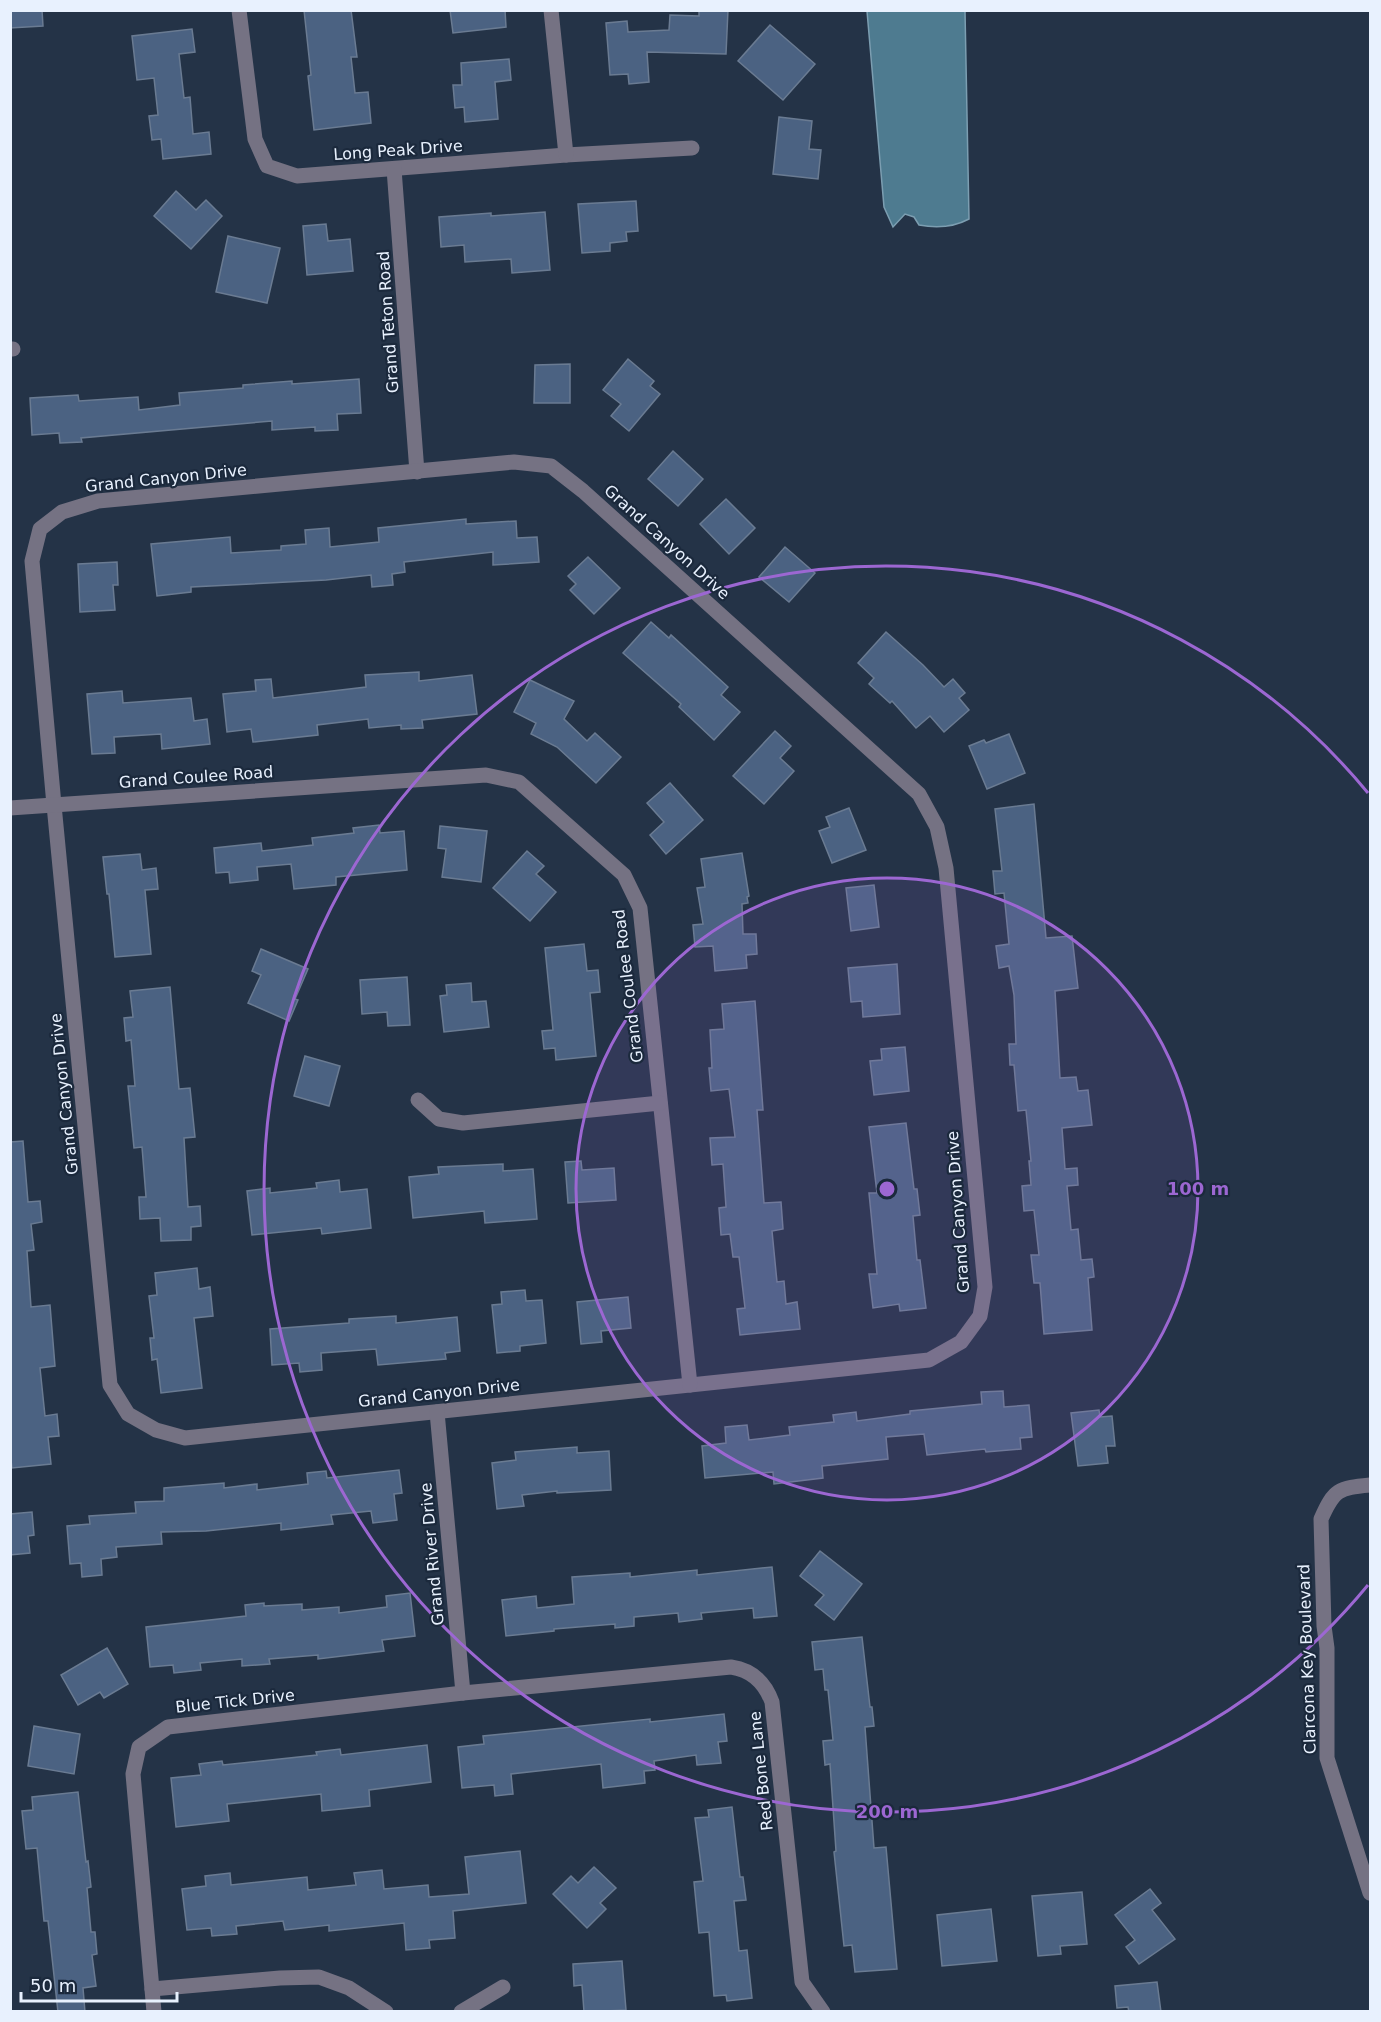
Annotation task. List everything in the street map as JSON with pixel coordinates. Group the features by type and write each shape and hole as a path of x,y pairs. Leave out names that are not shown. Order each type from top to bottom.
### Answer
{"street":[{"name":"Long Peak Drive","path":"239,10 255,139 267,166 297,176 566,155 692,148"},
{"path":"551,10 566,155"},
{"name":"Grand Teton Road","path":"394,169 417,472"},
{"name":"Grand Canyon Drive","path":"514,462 552,466 583,491 919,794 937,827 946,868 985,1287 980,1316 961,1342 929,1360 185,1438 156,1430 128,1414 110,1384 54,805 32,561 40,529 62,512 98,501 514,462"},
{"name":"Grand Coulee Road","path":"10,808 486,775 519,782 624,875 640,908 690,1385"},
{"path":"418,1100 439,1119 463,1123 660,1103"},
{"name":"Grand River Drive","path":"437,1412 463,1693"},
{"name":"Clarcona Key Boulevard","path":"1371,1485 1348,1488 1336,1493 1321,1519 1324,1626 1327,1648 1327,1758 1371,1893"},
{"name":"Red Bone Lane","path":"463,1693 731,1667 743,1669 756,1677 767,1689 772,1702 802,1982 823,2012"},
{"name":"Blue Tick Drive","path":"154,2012 133,1774 139,1748 168,1726 463,1693"},
{"path":"152,1989 319,1977 349,1988 386,2012"},
{"path":"461,2012 503,1987"}],"water":[{"path":"867,11 965,11 969,219 963,222 944,226 919,225 914,217 905,214 893,227 884,207"}],"building":[{"path":"10,10 42,10 43,26 10,28"},
{"path":"304,10 351,10 357,57 351,57 355,93 368,92 371,123 314,130"},
{"path":"450,10 505,10 506,27 453,33"},
{"path":"699,10 728,10 726,54 647,52 649,82 629,84 628,74 610,75 606,23 627,21 628,32 669,30 670,15 699,16"},
{"path":"770,25 815,64 783,100 738,61"},
{"path":"192,29 195,52 179,54 184,98 190,97 193,134 209,132 211,154 163,159 161,139 152,140 149,116 158,115 154,78 137,80 132,36"},
{"path":"509,59 511,80 495,82 498,119 465,122 464,107 455,108 453,85 462,85 461,63"},
{"path":"779,117 812,121 809,149 821,150 818,179 773,174"},
{"path":"176,191 196,210 206,200 222,216 191,249 154,216"},
{"path":"636,201 638,231 626,232 627,241 610,243 610,251 582,253 578,204"},
{"path":"545,212 550,270 512,273 511,259 465,262 464,245 441,247 439,217"},
{"path":"326,224 328,241 350,239 353,271 307,275 303,226"},
{"path":"228,236 280,248 267,303 216,292"},
{"path":"628,359 654,381 650,386 660,394 629,431 611,416 621,404 603,390"},
{"path":"570,364 570,403 534,403 535,365"},
{"path":"359,379 361,413 337,414 338,430 315,431 315,427 272,430 272,421 81,438 82,442 60,443 59,433 32,435 30,398 78,395 79,401 138,397 139,410 180,405 179,393 292,381 292,384"},
{"path":"673,451 703,479 678,506 648,479"},
{"path":"726,499 755,528 729,554 700,524"},
{"path":"466,519 466,524 516,521 517,538 537,537 539,562 493,565 493,552 404,562 405,572 392,574 393,585 372,587 371,575 326,580 191,587 191,592 157,596 151,544 230,537 231,553 281,550 281,546 306,544 305,530 329,528 330,547 379,542 378,528"},
{"path":"785,547 815,573 789,602 759,577"},
{"path":"588,557 620,588 594,614 570,590 576,584 568,576"},
{"path":"117,562 118,585 113,585 115,610 80,612 78,564"},
{"path":"651,622 669,638 671,635 728,687 721,695 740,712 714,740 679,707 681,704 623,653"},
{"path":"886,632 944,687 953,679 965,693 959,698 969,710 944,732 930,716 916,728 892,701 890,703 869,684 874,678 858,663"},
{"path":"419,672 419,681 472,675 477,714 422,720 423,728 401,729 401,725 369,728 368,719 317,725 318,735 253,742 251,729 227,732 223,694 256,691 255,680 271,679 273,698 366,687 365,675"},
{"path":"530,680 574,701 564,719 587,741 595,733 621,757 596,783 557,747 531,734 536,723 514,712"},
{"path":"122,691 123,703 191,698 194,721 207,719 210,744 162,749 161,734 114,737 115,753 92,754 87,694"},
{"path":"775,731 791,746 780,758 794,771 764,804 733,776"},
{"path":"1009,734 1025,773 987,789 969,746 984,740 986,743"},
{"path":"670,783 703,820 666,854 650,835 664,822 647,803"},
{"path":"1034,804 1046,938 1072,936 1078,988 1055,991 1060,1078 1076,1077 1078,1091 1088,1090 1092,1125 1062,1128 1065,1169 1077,1168 1078,1185 1067,1186 1071,1230 1078,1229 1081,1260 1092,1259 1094,1277 1088,1278 1092,1330 1044,1334 1040,1283 1034,1283 1031,1255 1039,1255 1034,1210 1024,1211 1022,1186 1031,1185 1026,1110 1018,1111 1014,1065 1010,1065 1009,1044 1016,1044 1014,995 1009,966 999,968 996,946 1009,944 1004,893 995,894 993,871 1002,871 995,809"},
{"path":"849,808 866,850 832,863 819,831 830,827 826,817"},
{"path":"379,825 380,833 404,831 407,870 336,877 336,885 294,889 291,864 257,867 258,880 230,883 229,872 216,873 214,848 261,843 262,851 313,845 312,838 354,833 353,828"},
{"path":"440,826 487,831 481,882 442,877 446,849 438,848"},
{"path":"527,851 544,866 536,874 556,892 530,921 493,888"},
{"path":"742,853 749,896 747,897 748,903 742,904 743,934 756,934 757,954 746,955 747,968 715,971 713,946 695,947 693,925 703,924 697,888 705,887 701,859"},
{"path":"140,854 142,870 156,868 158,889 145,890 151,954 115,957 103,857"},
{"path":"874,885 879,927 851,931 846,888"},
{"path":"584,944 587,971 598,970 600,992 590,993 596,1056 556,1060 555,1048 544,1049 542,1031 553,1030 545,948"},
{"path":"261,949 308,969 295,999 298,1000 289,1021 248,1003 261,975 252,971"},
{"path":"897,964 900,1014 863,1017 862,1001 851,1002 848,968"},
{"path":"407,977 410,1025 388,1026 387,1012 362,1014 360,980"},
{"path":"471,983 472,1002 486,1001 489,1027 444,1032 440,996 447,995 446,985"},
{"path":"170,987 179,1089 190,1088 195,1137 184,1138 188,1207 200,1206 201,1226 191,1227 191,1240 161,1241 160,1218 140,1219 139,1197 146,1197 142,1147 134,1148 128,1086 135,1086 131,1040 126,1041 124,1018 133,1017 130,991"},
{"path":"755,1001 763,1110 757,1110 764,1203 781,1202 783,1229 772,1231 777,1282 784,1281 786,1304 797,1302 800,1329 740,1335 737,1309 745,1308 739,1257 733,1257 730,1234 721,1235 719,1208 726,1207 723,1164 712,1165 710,1138 735,1137 729,1089 711,1091 710,1030 724,1029 722,1004"},
{"path":"905,1047 909,1091 874,1095 870,1061 882,1060 881,1049"},
{"path":"305,1056 340,1066 329,1106 294,1096"},
{"path":"906,1123 914,1189 917,1189 920,1215 913,1216 917,1260 920,1260 926,1308 900,1311 899,1304 873,1308 869,1274 877,1274 869,1193 877,1193 869,1127"},
{"path":"23,1141 28,1202 40,1201 42,1222 31,1224 34,1250 27,1251 31,1307 50,1305 55,1366 40,1368 45,1416 57,1414 59,1436 48,1437 51,1464 12,1468 10,1452 10,1142"},
{"path":"581,1161 582,1170 614,1168 616,1200 568,1203 565,1162"},
{"path":"503,1164 503,1171 533,1169 537,1219 485,1223 484,1211 413,1218 409,1177 439,1174 438,1167"},
{"path":"339,1180 340,1192 367,1189 371,1228 322,1234 321,1228 252,1235 247,1191 270,1188 270,1193 317,1188 316,1183"},
{"path":"197,1268 199,1289 210,1287 213,1316 194,1318 202,1388 161,1393 157,1359 152,1360 150,1338 154,1338 149,1296 157,1295 155,1273"},
{"path":"525,1290 526,1301 542,1300 546,1343 520,1346 520,1351 497,1353 492,1305 502,1304 501,1292"},
{"path":"628,1297 631,1328 601,1331 602,1342 581,1344 577,1302"},
{"path":"396,1316 396,1323 457,1317 460,1351 445,1353 446,1359 378,1365 376,1349 321,1353 322,1370 300,1372 299,1363 272,1365 270,1329 349,1323 349,1319"},
{"path":"1003,1391 1004,1407 1029,1405 1032,1437 1020,1438 1021,1449 986,1452 985,1449 927,1455 924,1434 886,1437 888,1459 822,1466 823,1478 774,1484 773,1472 705,1478 702,1446 726,1443 725,1427 747,1425 749,1440 790,1435 789,1427 834,1422 833,1415 856,1412 857,1421 910,1414 910,1411 982,1404 981,1392"},
{"path":"1099,1410 1100,1417 1112,1416 1115,1446 1106,1446 1108,1463 1078,1466 1071,1413"},
{"path":"577,1447 577,1453 609,1451 611,1490 557,1493 557,1491 522,1495 524,1506 497,1509 492,1463 516,1460 515,1452"},
{"path":"399,1470 402,1493 394,1494 397,1520 373,1523 371,1511 331,1515 333,1524 281,1530 281,1523 206,1531 161,1532 162,1544 116,1547 117,1557 101,1559 102,1575 82,1577 81,1563 70,1564 67,1526 90,1524 89,1516 136,1513 135,1502 164,1501 164,1488 224,1483 224,1488 257,1484 257,1490 308,1484 307,1473 326,1471 327,1478"},
{"path":"32,1512 34,1535 28,1536 30,1553 10,1555 10,1514"},
{"path":"820,1551 862,1584 834,1620 815,1605 824,1595 800,1576"},
{"path":"772,1567 777,1616 754,1618 753,1608 701,1613 702,1619 679,1622 678,1613 634,1617 634,1626 615,1628 615,1624 506,1636 502,1600 536,1596 537,1608 574,1604 572,1577 630,1573 630,1577 697,1570 697,1575"},
{"path":"410,1593 415,1636 382,1640 384,1651 318,1659 318,1655 269,1659 270,1664 242,1666 242,1659 200,1663 201,1670 174,1673 173,1665 150,1667 146,1627 246,1616 245,1605 264,1603 264,1606 302,1604 302,1610 339,1607 339,1613 387,1607 386,1596"},
{"path":"862,1637 874,1726 865,1727 874,1848 886,1847 897,1969 855,1972 852,1945 844,1946 834,1852 836,1851 830,1764 825,1765 823,1741 833,1740 828,1690 825,1690 823,1669 815,1670 812,1642"},
{"path":"107,1648 128,1684 104,1698 100,1692 78,1705 61,1675"},
{"path":"724,1714 727,1741 718,1742 721,1763 697,1765 696,1755 654,1761 655,1770 644,1771 645,1783 603,1788 601,1764 511,1774 513,1794 495,1796 494,1785 462,1788 458,1747 484,1744 483,1736"},
{"path":"34,1726 80,1734 74,1774 28,1766"},
{"path":"427,1745 431,1782 369,1790 370,1806 322,1811 321,1794 227,1804 229,1821 176,1827 171,1778 201,1775 199,1764 222,1761 223,1765 317,1755 316,1752 340,1749 341,1755"},
{"path":"78,1792 91,1887 87,1888 91,1932 95,1932 97,1954 92,1955 96,1986 83,1988 85,2012 58,2012 48,1921 44,1921 37,1848 26,1849 22,1811 33,1810 32,1797"},
{"path":"732,1807 740,1877 743,1877 746,1900 734,1901 739,1951 747,1950 752,1998 727,2001 726,1995 714,1996 709,1932 699,1933 694,1882 703,1881 695,1818 709,1817 708,1810"},
{"path":"520,1851 526,1903 453,1911 455,1938 429,1940 430,1948 406,1950 404,1923 329,1931 329,1925 285,1930 283,1921 236,1926 237,1934 212,1936 211,1928 187,1930 182,1889 206,1886 205,1876 230,1873 231,1885 307,1877 308,1890 356,1885 354,1873 382,1870 384,1889 428,1885 429,1897 469,1894 465,1857"},
{"path":"594,1867 616,1888 600,1903 606,1909 587,1928 553,1894 571,1876 578,1883"},
{"path":"1150,1889 1161,1903 1152,1910 1175,1939 1139,1964 1126,1947 1135,1940 1115,1915"},
{"path":"1082,1892 1087,1944 1060,1946 1061,1954 1038,1956 1032,1896"},
{"path":"991,1909 997,1961 942,1966 937,1915"},
{"path":"622,1961 626,2010 584,2012 582,1985 574,1986 573,1964"},
{"path":"1157,1982 1161,2012 1129,2012 1128,2007 1117,2008 1115,1986"}]}
